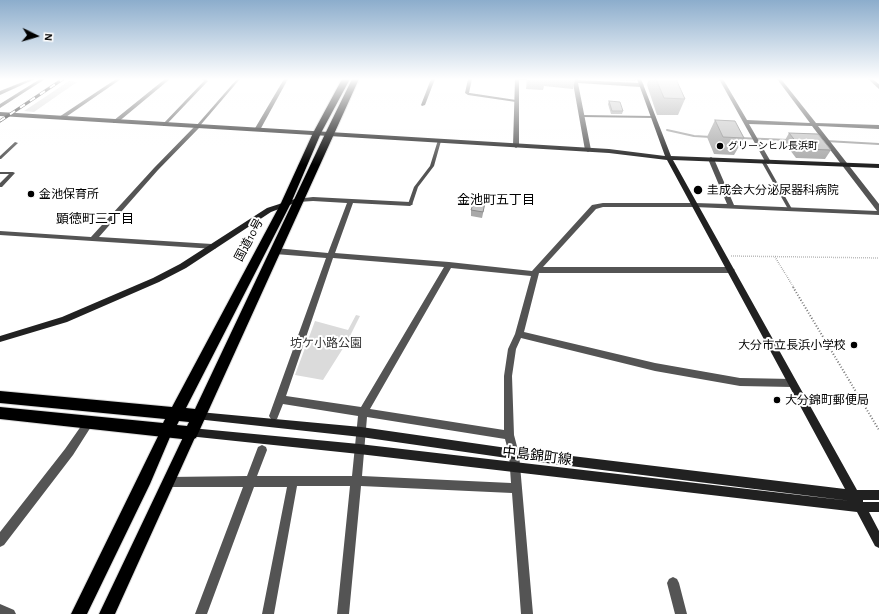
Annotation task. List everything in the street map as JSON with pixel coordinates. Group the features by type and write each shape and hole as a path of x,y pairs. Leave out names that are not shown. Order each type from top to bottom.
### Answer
{"highway":[{"name":"国道10号","path":"191,433 275,251 317,133 331,108"},
{"name":"国道10号","path":"167,430 342,108"},
{"path":"0,396 199,416"},
{"path":"0,414 191,433"}],"main road":[{"path":"79,614 145,479 167,430"},
{"path":"107,614 191,433"}],"street":[{"path":"61,118 76,108"},
{"path":"115,122 133,108"},
{"path":"257,130 270,108"},
{"path":"516,108 516,146"},
{"path":"580,108 588,150"},
{"path":"650,108 669,158 879,542"},
{"path":"737,108 766,162"},
{"path":"801,108 879,209"},
{"path":"0,114 588,150 669,158 879,166"},
{"path":"745,122 879,127"},
{"path":"93,239 197,127"},
{"path":"712,159 732,207"},
{"path":"0,339 64,320 114,299 183,266 269,210 292,202 313,199 410,204"},
{"path":"274,416 330,256 351,201"},
{"path":"527,614 516,488 516,468 509,434 508,376 512,349 519,334 535,272 594,207 603,205 695,205 879,213"},
{"path":"0,233 212,247"},
{"path":"275,251 535,272 731,270"},
{"path":"343,614 363,412 449,265"},
{"path":"519,334 655,367 732,381 792,383"},
{"path":"280,399 509,434"},
{"name":"中島錦町線","path":"199,416 361,432 514,454 854,495 879,495"},
{"path":"0,541 69,452 89,422"},
{"name":"中島錦町線","path":"191,433 359,449 861,507 879,507"},
{"path":"201,614 262,450"},
{"path":"169,482 251,480 356,481 516,488"},
{"path":"268,614 293,481"},
{"path":"673,583 681,614"},
{"path":"0,610 10,614"}],"lane":[{"path":"164,125 181,108"},
{"path":"197,127 214,108"},
{"path":"582,116 654,117"},
{"path":"410,204 416,187 432,166 439,141"},
{"path":"0,158 16,144"},
{"path":"766,162 790,210"},
{"path":"0,173 14,173 0,186"}],"path":[{"path":"723,255 879,258"},
{"path":"775,257 879,430"}],"green space":[{"path":"29,108 40,108 34,112 24,111"},
{"name":"坊ケ小路公園","path":"356,315 360,316 347,342 323,380 295,375 315,321 348,330"}],"building":[{"path":"611,108 622,108 623,111 612,111"},
{"path":"715,120 735,121 744,138 723,137"},
{"path":"789,133 818,134 831,150 802,149"},
{"path":"474,202 485,203 483,212 471,210"}],"waterway":[{"path":"667,130 694,136 711,137"},
{"path":"740,138 789,140"},
{"path":"826,141 879,144"}],"railway":[{"path":"0,121 20,108"}],"place":[{"name":"グリーンヒル長浜町","path":"720,146"},
{"name":"圭成会大分泌尿器科病院","path":"698,190"},
{"name":"金池保育所","path":"31,194"},
{"name":"大分市立長浜小学校","path":"854,345"},
{"name":"大分錦町郵便局","path":"777,400"}],"district":[{"name":"金池町五丁目","path":"496,200"},
{"name":"顕徳町三丁目","path":"95,219"}]}
